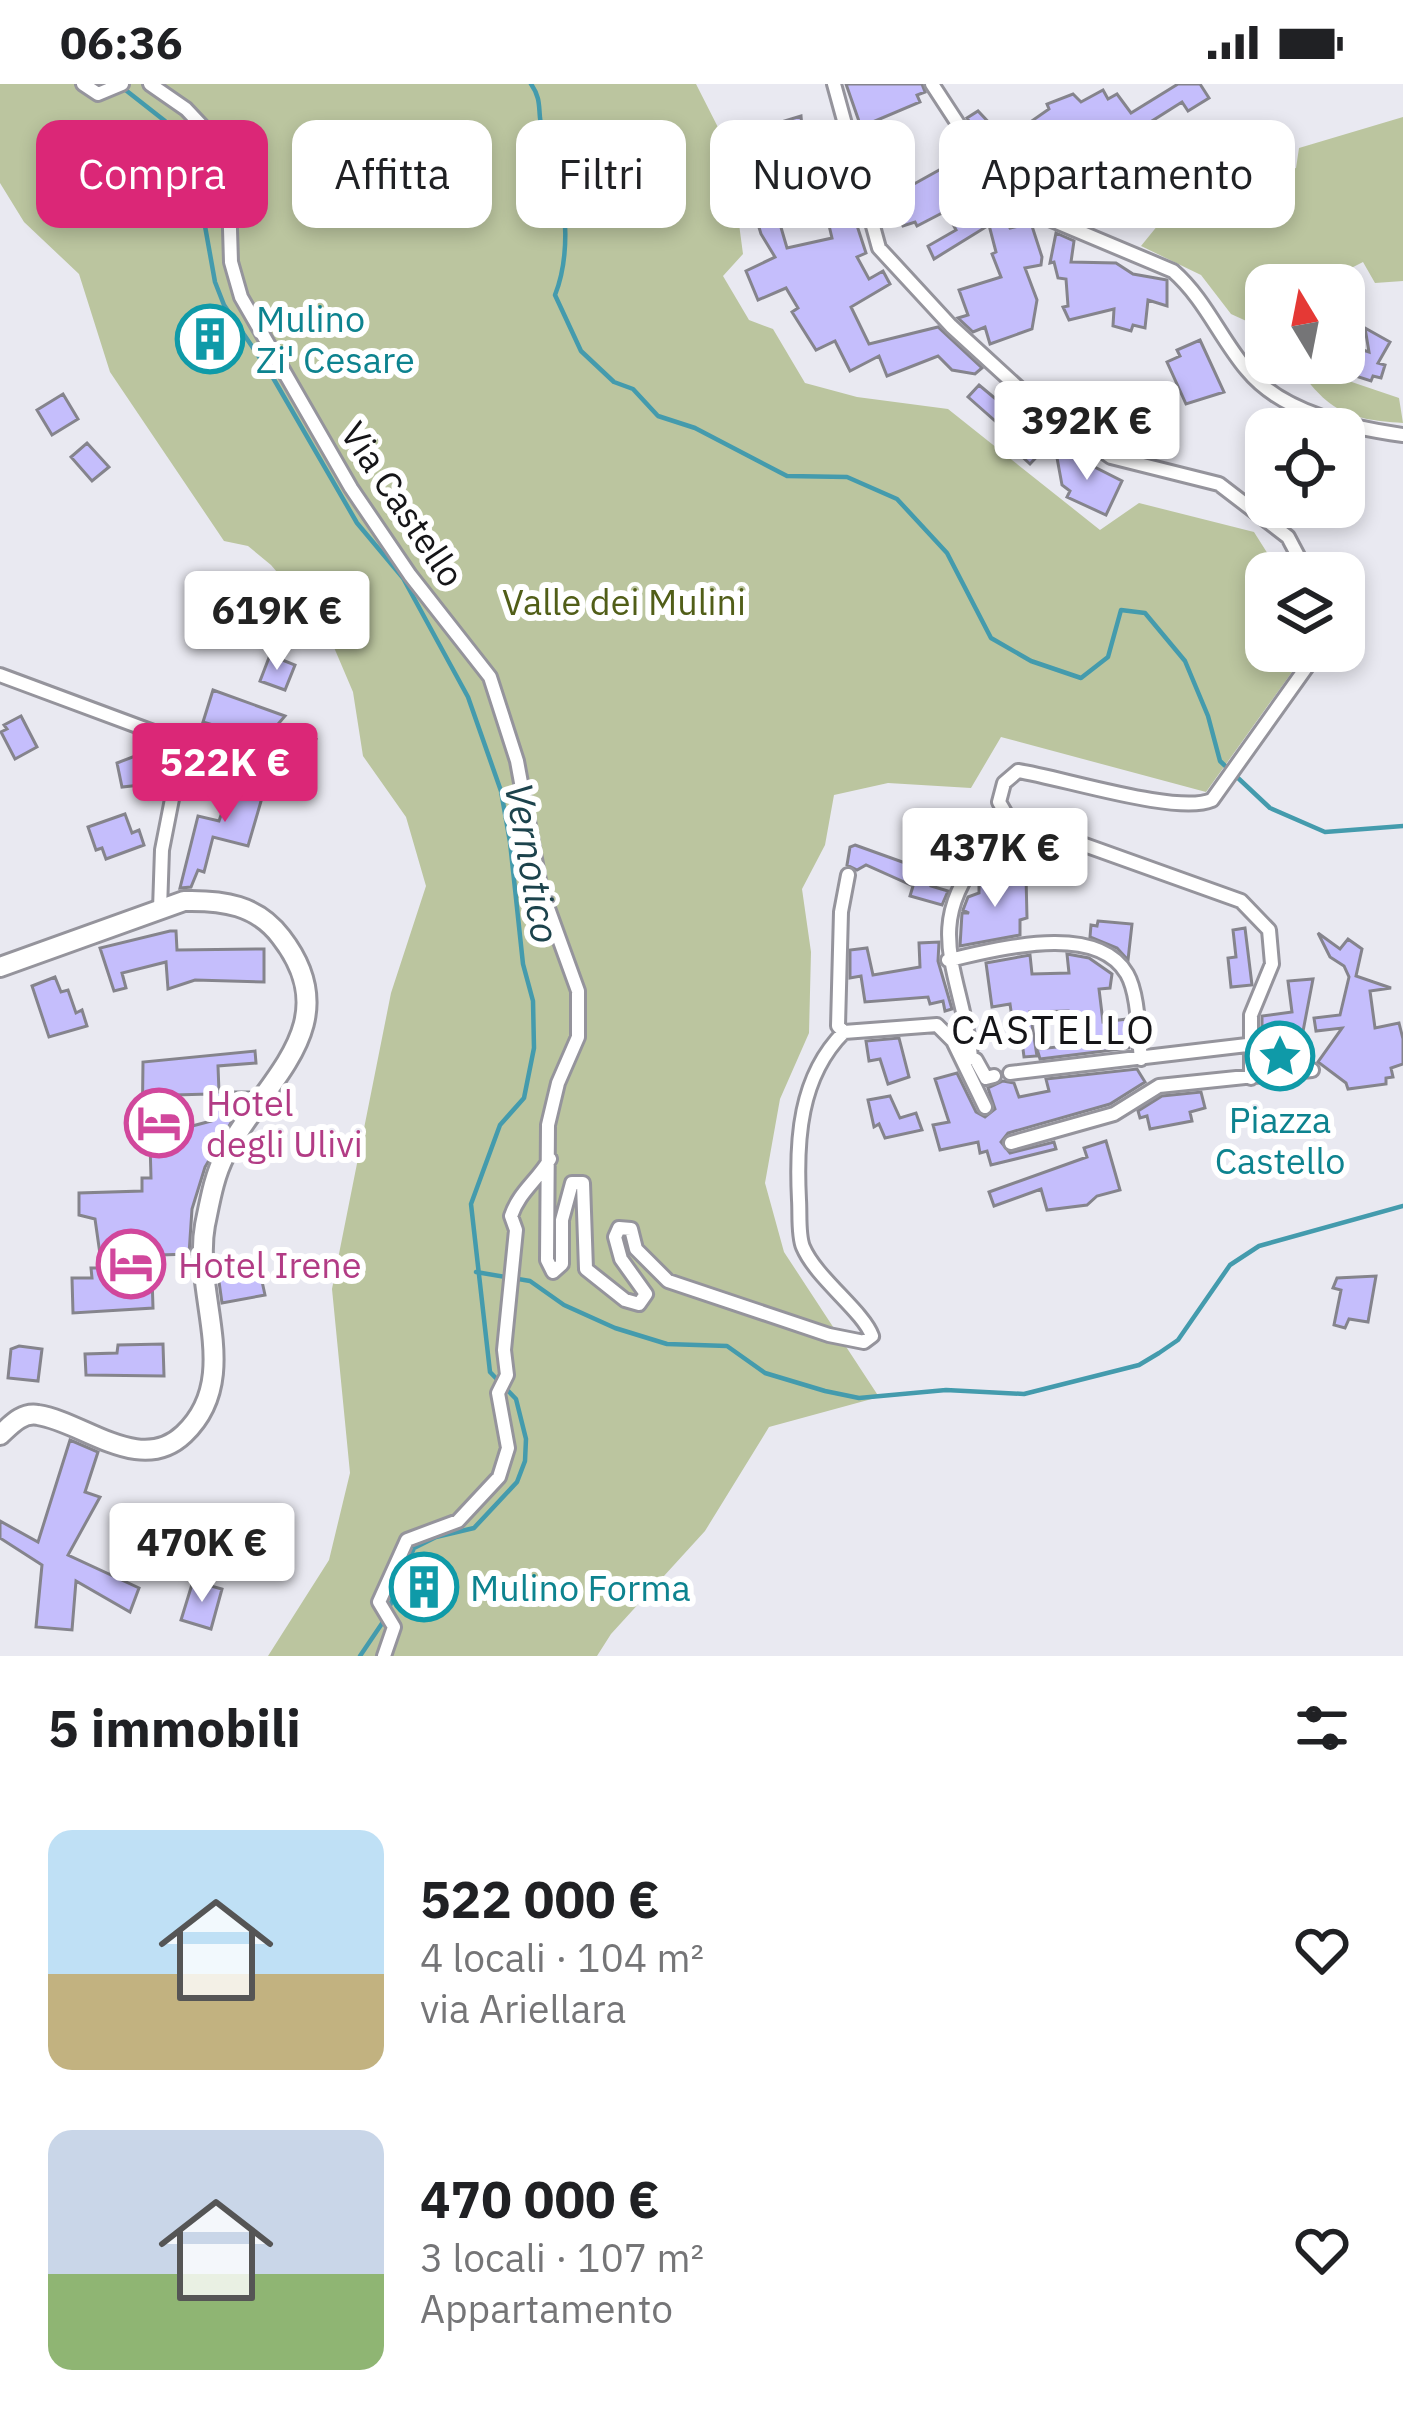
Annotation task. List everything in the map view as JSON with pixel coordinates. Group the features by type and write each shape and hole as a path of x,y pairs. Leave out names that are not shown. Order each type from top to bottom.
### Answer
{"main road":[{"path":"0,967 184,901 216,900 268,919 292,951 307,1009 294,1054 226,1154 211,1193 203,1237 203,1284 214,1343 214,1382 204,1410 181,1438 144,1452 36,1414 16,1419 0,1435"}],"street":[{"path":"83,84 98,94 122,84"},
{"name":"Via Castello","path":"150,84 186,109 217,142 229,196 231,262 241,297 351,488 410,575 490,676 518,761 540,886 578,992 578,1037 558,1083 548,1125 547,1260 553,1272 562,1264 567,1195 572,1183 583,1183 586,1269 625,1300 639,1304 646,1294 620,1258 615,1237 619,1228 631,1229 636,1249 668,1281 785,1322 864,1342 872,1336 802,1246 796,1155 800,1114 844,1032"},
{"path":"834,84 879,248 951,326 1084,441 1111,458 1219,484 1288,537 1296,552"},
{"path":"932,84 1009,202 1173,271 1190,285 1262,386 1334,419 1403,435"},
{"path":"1251,1078 1247,1045 1251,1015 1272,964 1270,930 1241,902 1026,824 1006,814 999,802 1004,783 1018,771 1196,807 1217,796 1305,672"},
{"path":"0,675 183,743 162,850 160,909"},
{"path":"980,856 946,919 949,960 957,973 964,1054 986,1107"},
{"path":"848,875 838,1027 844,1032 937,1024 986,1078 994,1076"},
{"path":"949,960 1034,945 1100,950 1127,974 1141,1059"},
{"path":"1010,1073 1247,1045"},
{"path":"1011,1143 1114,1114 1159,1086 1312,1070"},
{"path":"384,1656 394,1627 379,1601 406,1540 458,1521 500,1477 508,1448 498,1393 507,1375 508,1298 516,1230 511,1216 518,1195 537,1179 550,1157"}],"green space":[{"name":"Valle dei Mulini","path":"0,84 696,84 714,120 710,120 710,228 740,228 743,254 723,276 749,320 773,329 805,383 857,397 948,409 1100,530 1139,503 1254,532 1267,552 1245,552 1245,672 1292,672 1206,792 1001,737 971,788 888,783 834,795 825,845 802,889 811,952 809,1033 780,1099 765,1183 784,1252 879,1397 769,1427 705,1531 611,1634 597,1656 268,1656 329,1560 350,1473 332,1289 391,993 426,886 406,817 363,756 353,692 327,631 271,565 248,546 224,541 110,372 79,274 24,222 0,183"},
{"path":"1403,117 1403,281 1375,283 1363,262 1245,264 1245,320 1231,314 1201,275 1141,246 1156,228 1295,228 1299,148"},
{"path":"1311,384 1358,384 1399,398 1403,423 1365,419 1365,408 1337,408"}],"building":[{"path":"846,84 922,84 925,92 917,95 920,102 878,120 859,120"},
{"path":"1178,84 1200,84 1209,98 1188,111 1182,102 1154,120 1033,120 1049,109 1047,104 1073,94 1081,102 1103,90 1108,99 1117,94 1131,113"},
{"path":"978,111 987,120 968,120 967,118"},
{"path":"939,170 939,215 917,226 915,183"},
{"path":"759,228 781,228 787,248 832,238 830,228 858,228 866,253 857,257 869,279 883,271 890,284 851,307 869,344 938,327 982,368 975,374 952,370 938,356 887,376 879,356 850,371 835,341 816,350 792,312 798,308 786,288 758,300 746,271 775,257"},
{"path":"984,228 934,259 928,246 956,230"},
{"path":"990,228 1033,228 1042,257 1041,265 1025,268 1037,300 1032,329 990,344 985,327 973,332 958,318 968,315 959,290 1001,277 992,254 996,252"},
{"path":"1056,233 1074,241 1071,262 1116,263 1133,274 1167,280 1167,306 1148,300 1145,328 1133,325 1131,331 1113,326 1114,309 1069,320 1063,307 1068,306 1066,279 1058,278 1054,262 1050,263"},
{"path":"1365,328 1390,342 1378,363 1385,365 1381,378 1373,376 1371,381 1365,379 1365,351 1369,352"},
{"path":"1200,340 1224,392 1186,404 1167,362 1180,356 1177,350"},
{"path":"979,385 1009,410 1002,427 968,397"},
{"path":"63,394 78,419 52,435 37,410"},
{"path":"1009,421 1047,446 1030,464 1016,451 1021,444 1002,432"},
{"path":"87,443 109,467 92,481 71,457"},
{"path":"1055,447 1122,481 1106,515 1067,497 1070,491 1062,485"},
{"path":"270,655 295,665 285,690 260,681"},
{"path":"213,690 285,716 279,723 316,739 304,768 291,762 295,753 266,740 264,750 251,747 252,741 240,733 203,722"},
{"path":"21,716 37,747 15,759 1,732"},
{"path":"143,753 150,784 122,787 117,763"},
{"path":"235,774 266,784 248,846 213,837 204,872 198,870 191,887 180,888 198,816 219,821"},
{"path":"125,814 132,833 139,830 144,845 106,859 102,848 96,850 88,827"},
{"path":"850,847 919,868 936,869 931,886 948,891 942,905 910,896 913,886 866,865 857,870 847,865"},
{"path":"1026,876 1027,918 1020,920 1020,935 960,946 962,913 969,913 963,910 968,897 979,893 979,877"},
{"path":"1098,921 1132,924 1128,960 1117,948 1090,937 1091,925 1097,926"},
{"path":"1245,928 1252,985 1231,987 1228,958 1236,957 1233,930"},
{"path":"176,931 177,950 264,949 264,982 195,980 168,989 166,962 122,973 126,988 114,991 100,948"},
{"path":"1318,933 1340,949 1348,939 1362,949 1356,976 1391,988 1370,991 1375,1028 1399,1023 1403,1039 1403,1064 1391,1068 1393,1077 1386,1078 1386,1084 1348,1089 1318,1062 1342,1028 1316,1031 1314,1018 1340,1015 1349,977 1344,966 1330,957"},
{"path":"939,942 938,961 952,1009 945,1011 943,1001 930,1004 928,997 865,1002 861,976 850,978 850,950 867,948 873,975 920,967 919,943"},
{"path":"1067,954 1089,958 1112,974 1110,988 1099,989 1103,1022 1127,1019 1129,1048 1040,1059 1037,1049 1068,1046 1068,1011 1030,1012 1037,1056 1024,1057 1019,1017 1012,1018 1010,1004 992,1007 986,963 1030,955 1032,974 1069,973"},
{"path":"55,977 61,992 68,990 76,1013 82,1010 87,1026 49,1037 32,986"},
{"path":"1313,979 1300,1047 1296,1033 1262,1038 1262,1016 1292,1012 1288,981"},
{"path":"899,1038 909,1077 888,1084 880,1059 869,1061 866,1041"},
{"path":"255,1051 256,1063 218,1066 219,1092 249,1092 205,1167 192,1209 189,1254 160,1255 161,1276 152,1276 153,1308 73,1313 72,1278 92,1278 91,1268 102,1268 95,1219 79,1215 79,1193 142,1191 142,1178 151,1178 150,1143 142,1143 143,1062","holes":["209,1094 211,1121 177,1130 175,1095"]},
{"path":"1137,1069 1145,1082 1110,1104 1008,1133 1001,1142 1010,1153 1054,1142 1056,1149 991,1165 987,1151 980,1153 978,1142 940,1150 933,1125 949,1122 935,1079 957,1073 976,1112 985,1117 995,1109 988,1088 1003,1081 1014,1083 1019,1097 1049,1091 1046,1079"},
{"path":"1201,1092 1205,1108 1190,1112 1192,1121 1150,1129 1147,1116 1140,1118 1138,1111 1162,1096"},
{"path":"890,1096 900,1118 916,1113 922,1130 885,1138 879,1124 874,1127 868,1100"},
{"path":"1106,1141 1120,1190 1097,1196 1087,1205 1047,1210 1041,1189 994,1206 989,1192 1087,1157 1084,1148"},
{"path":"217,1267 260,1272 265,1295 222,1303"},
{"path":"1376,1276 1368,1322 1349,1319 1345,1328 1334,1325 1341,1290 1333,1288 1337,1278"},
{"path":"163,1344 164,1376 86,1375 85,1354 117,1353 118,1345"},
{"path":"11,1349 42,1349 38,1381 8,1378"},
{"path":"70,1440 98,1452 85,1492 100,1497 68,1555 139,1588 130,1612 76,1581 72,1630 36,1627 42,1565 0,1538 0,1521 38,1542"},
{"path":"193,1581 222,1589 211,1629 181,1620"}],"waterway":[{"path":"531,84 563,197 565,247 555,295 581,351 614,382 633,389 658,416 695,428 787,476 847,477 897,499 947,553 991,638 1031,661 1081,678 1108,657 1121,610 1145,613 1185,661 1220,761 1270,808 1325,832 1403,826"},
{"name":"Vernotico","path":"123,88 165,121 183,147 198,187 215,282 224,305 272,376 357,523 403,578 468,697 501,791 510,842 523,964 533,1001 534,1048 524,1098 500,1125 471,1204 490,1372 516,1399 526,1439 525,1461 517,1482 474,1528 414,1548 389,1608"},
{"path":"476,1272 530,1281 564,1305 667,1344 727,1346 765,1373 825,1391 859,1398 946,1390 1024,1394 1139,1365 1159,1353 1178,1340 1230,1265 1259,1246 1403,1206"},
{"name":"Vernotico","path":"360,1656 385,1619"}],"place":[{"name":"Mulino Zi' Cesare","path":"210,339"},
{"name":"Piazza Castello","path":"1280,1056"},
{"name":"Hotel degli Ulivi","path":"159,1123"},
{"name":"Hotel Irene","path":"131,1264"},
{"name":"Mulino Forma","path":"424,1587"}],"district":[{"name":"CASTELLO","path":"1054,1029"}]}
